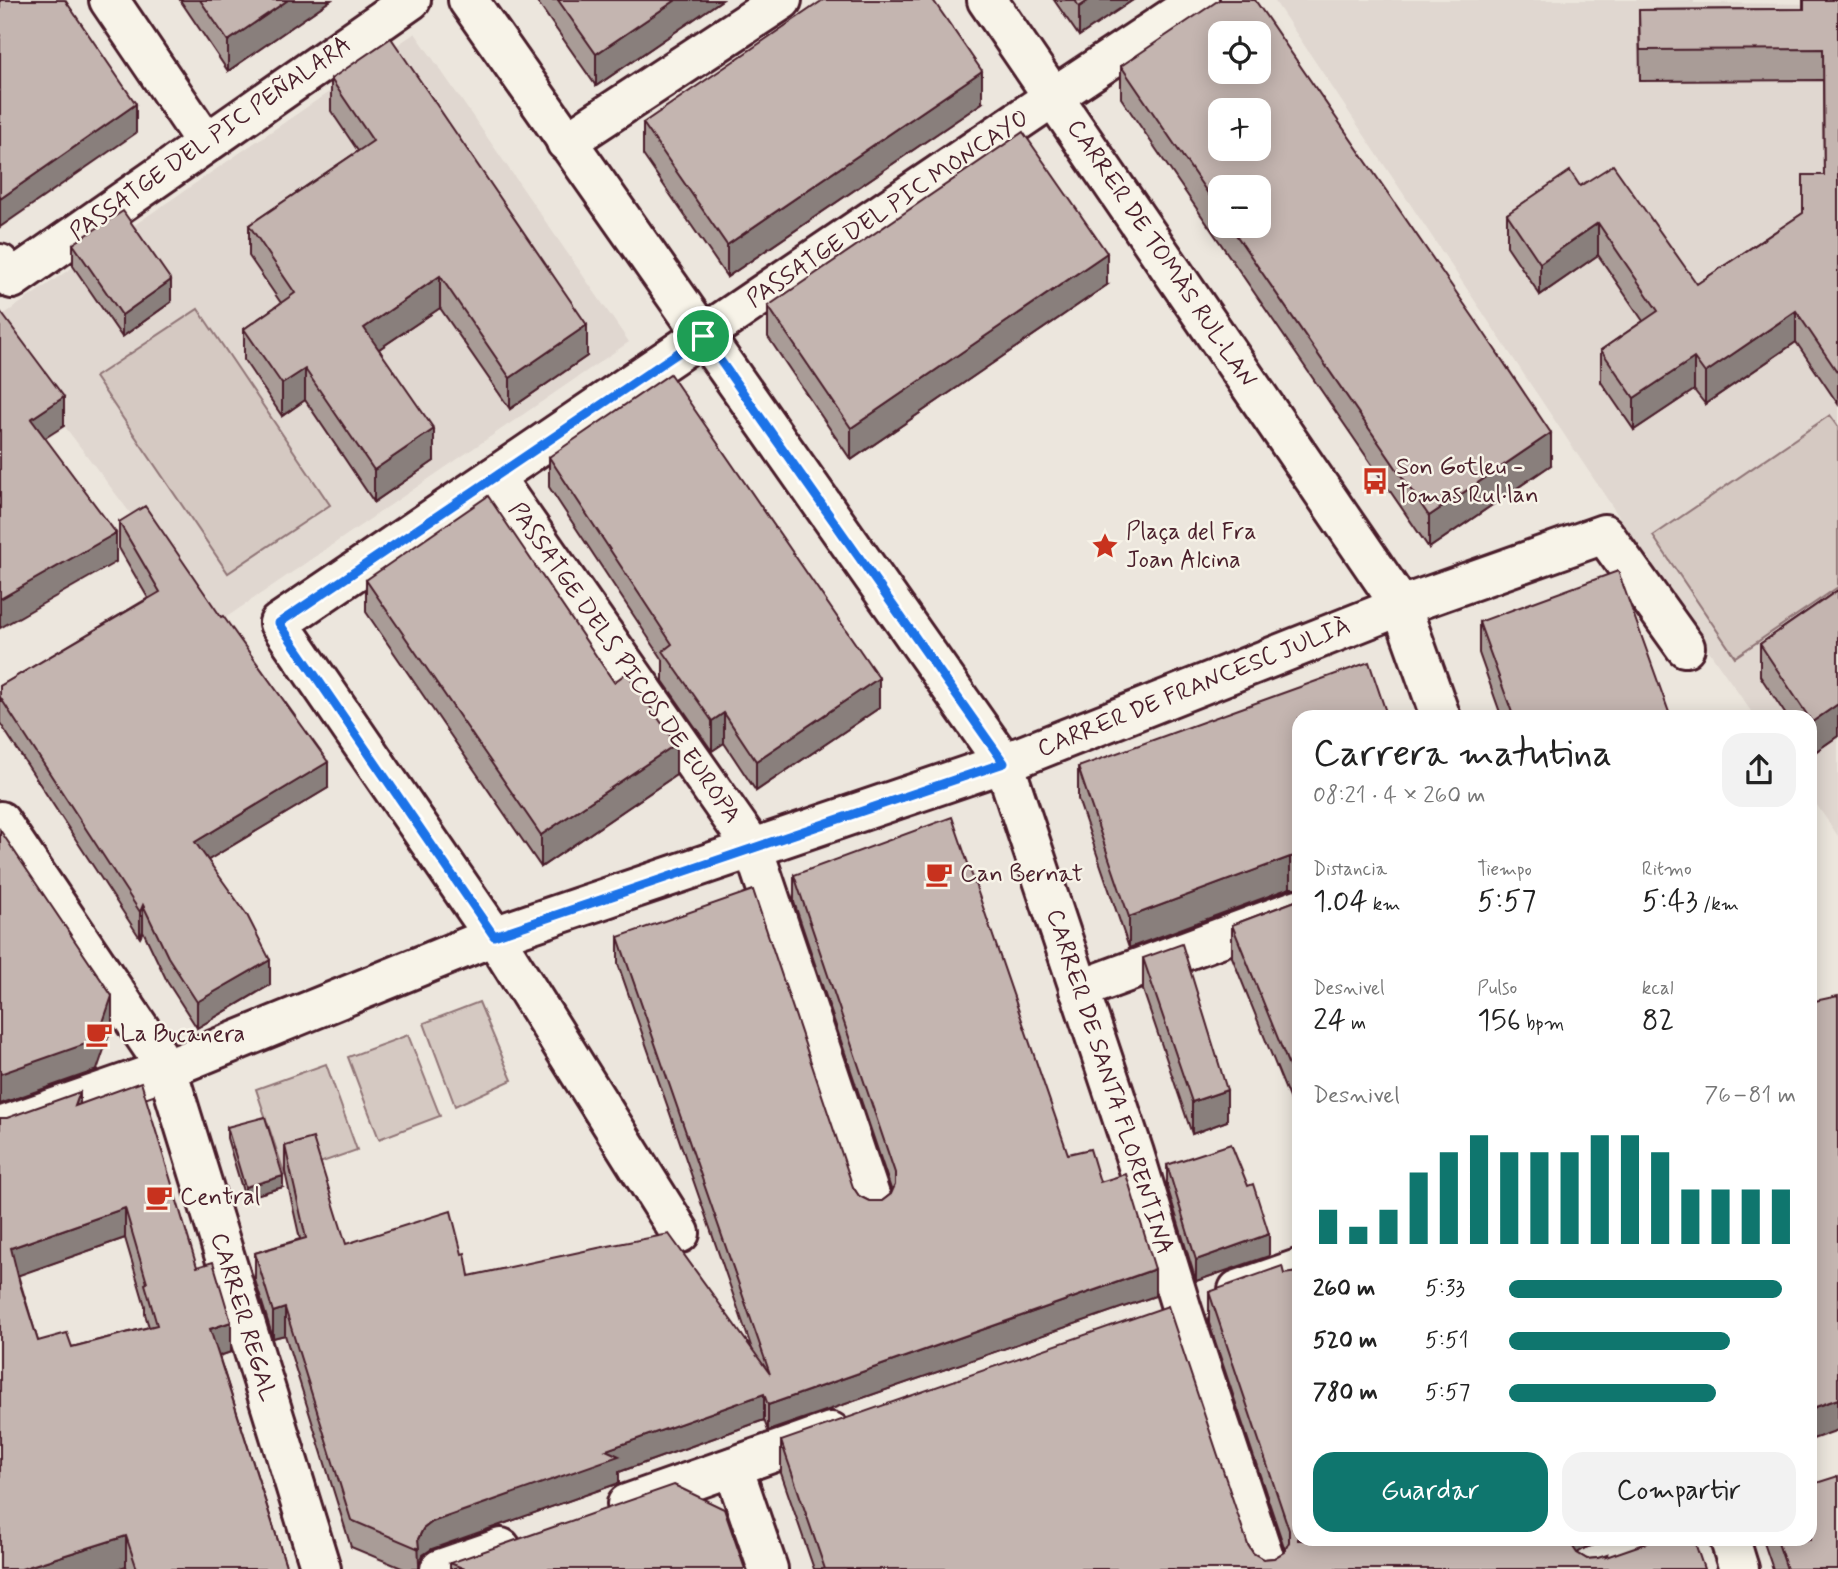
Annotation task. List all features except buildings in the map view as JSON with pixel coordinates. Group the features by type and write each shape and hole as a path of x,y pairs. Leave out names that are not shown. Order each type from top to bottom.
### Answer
{"street":[{"path":"109,0 205,143"},
{"name":"PASSATGE DEL PIC PEÑALARA","path":"6,272 205,143 411,0"},
{"name":"CARRER DE SANTA FLORENTINA","path":"468,0 1004,763 1134,1153 1169,1314 1268,1569"},
{"path":"566,142 782,0"},
{"name":"CARRER DE TOMÀS RUL·LAN","path":"987,0 1401,606"},
{"name":"PASSATGE DEL PIC MONCAYO","path":"680,1233 494,936 279,623 1199,0"},
{"name":"PASSATGE DELS PICOS DE EUROPA","path":"494,477 753,848 874,1207"},
{"path":"1438,710 1401,606 1604,534 1685,647"},
{"name":"CARRER DE FRANCESC JULIÀ","path":"0,1127 167,1069 494,936 1004,763 1401,606"},
{"name":"CARRER REGAL","path":"0,821 167,1069 321,1569"},
{"path":"1079,990 1292,911"},
{"path":"1169,1314 1292,1271"},
{"path":"593,1516 865,1420"},
{"path":"733,1467 768,1569"},
{"path":"440,1569 529,1538"},
{"path":"1732,1546 1739,1569"}],"shaded area":[{"path":"1274,0 1694,0 1694,3 1838,4 1838,836 1817,805 1817,710 1750,710"},
{"path":"415,33 629,342 212,627 146,534 10,354 0,317"},
{"path":"198,309 330,505 228,573 95,377"},
{"path":"1830,415 1838,426 1838,587 1735,657 1653,536"},
{"path":"479,1002 512,1080 455,1106 424,1023"},
{"path":"408,1035 440,1116 379,1139 348,1057"},
{"path":"326,1064 357,1150 285,1175 256,1089"}],"place":[{"name":"Son Gotleu - Tomas Rul·lan","path":"1375,481"},
{"name":"Plaça del Fra Joan Alcina","path":"1105,546"},
{"name":"Can Bernat","path":"939,874"},
{"name":"La Bucanera","path":"99,1034"},
{"name":"Central","path":"159,1197"}],"route":[{"path":"703,336 1004,763 494,936 279,623 703,336"}]}
